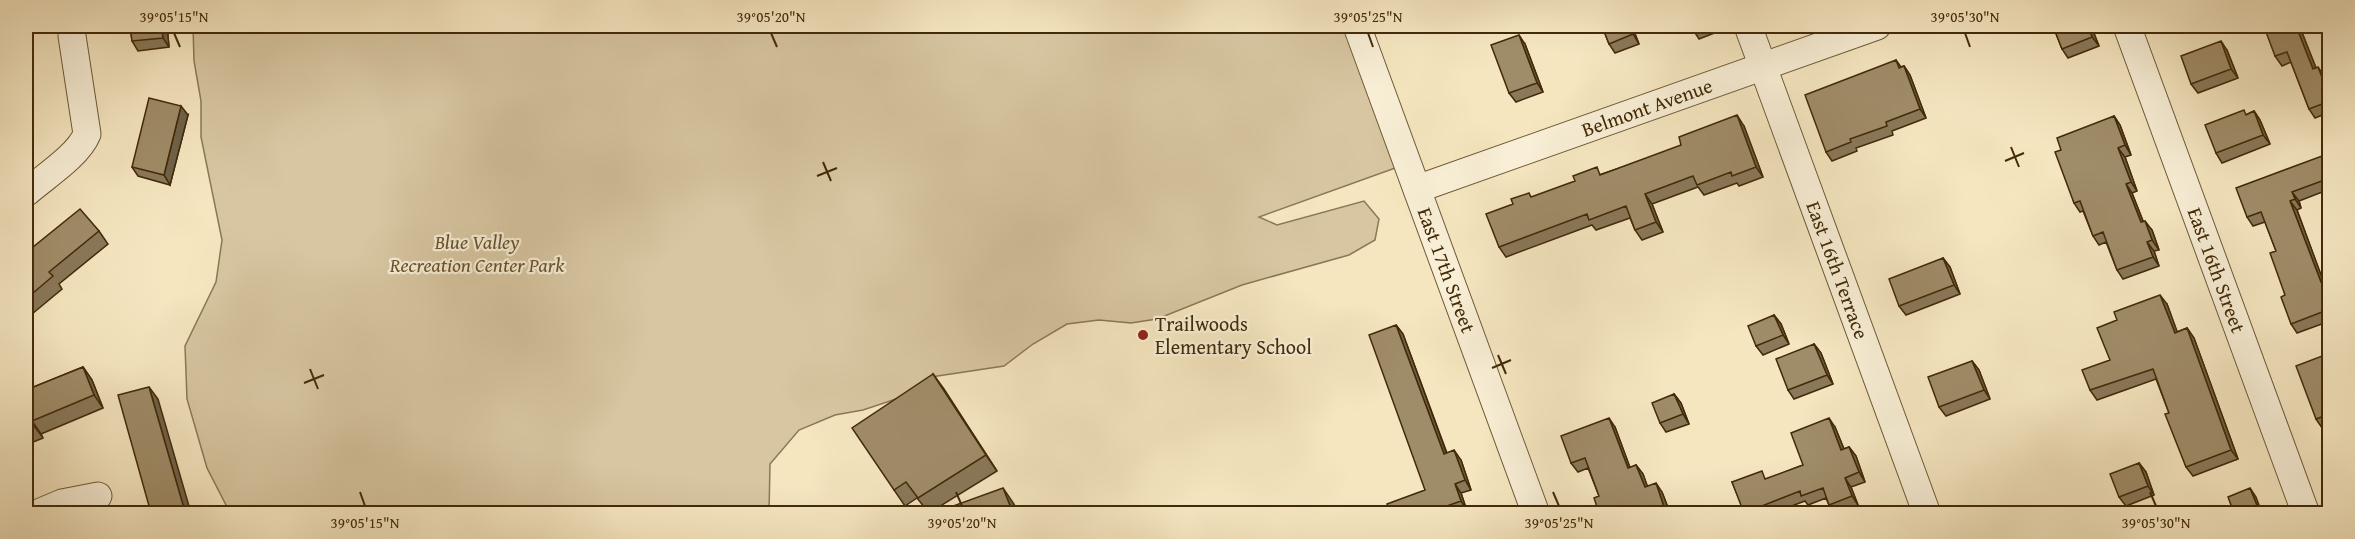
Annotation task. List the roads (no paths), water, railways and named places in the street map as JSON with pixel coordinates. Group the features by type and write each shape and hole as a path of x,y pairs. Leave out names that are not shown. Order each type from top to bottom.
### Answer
{"street":[{"name":"East 17th Street","path":"1357,26 1536,513"},
{"name":"East 16th Terrace","path":"1748,26 1927,513"},
{"name":"Belmont Avenue","path":"1417,189 1877,26"},
{"name":"East 16th Street","path":"2127,26 2306,513"},
{"path":"26,193 75,151 83,143 87,134 72,36"},
{"path":"36,513 62,503 98,496"}],"place":[{"name":"Trailwoods Elementary School","path":"1143,335"}],"park label":[{"name":"Blue Valley Recreation Center Park","path":"477,254"}]}
